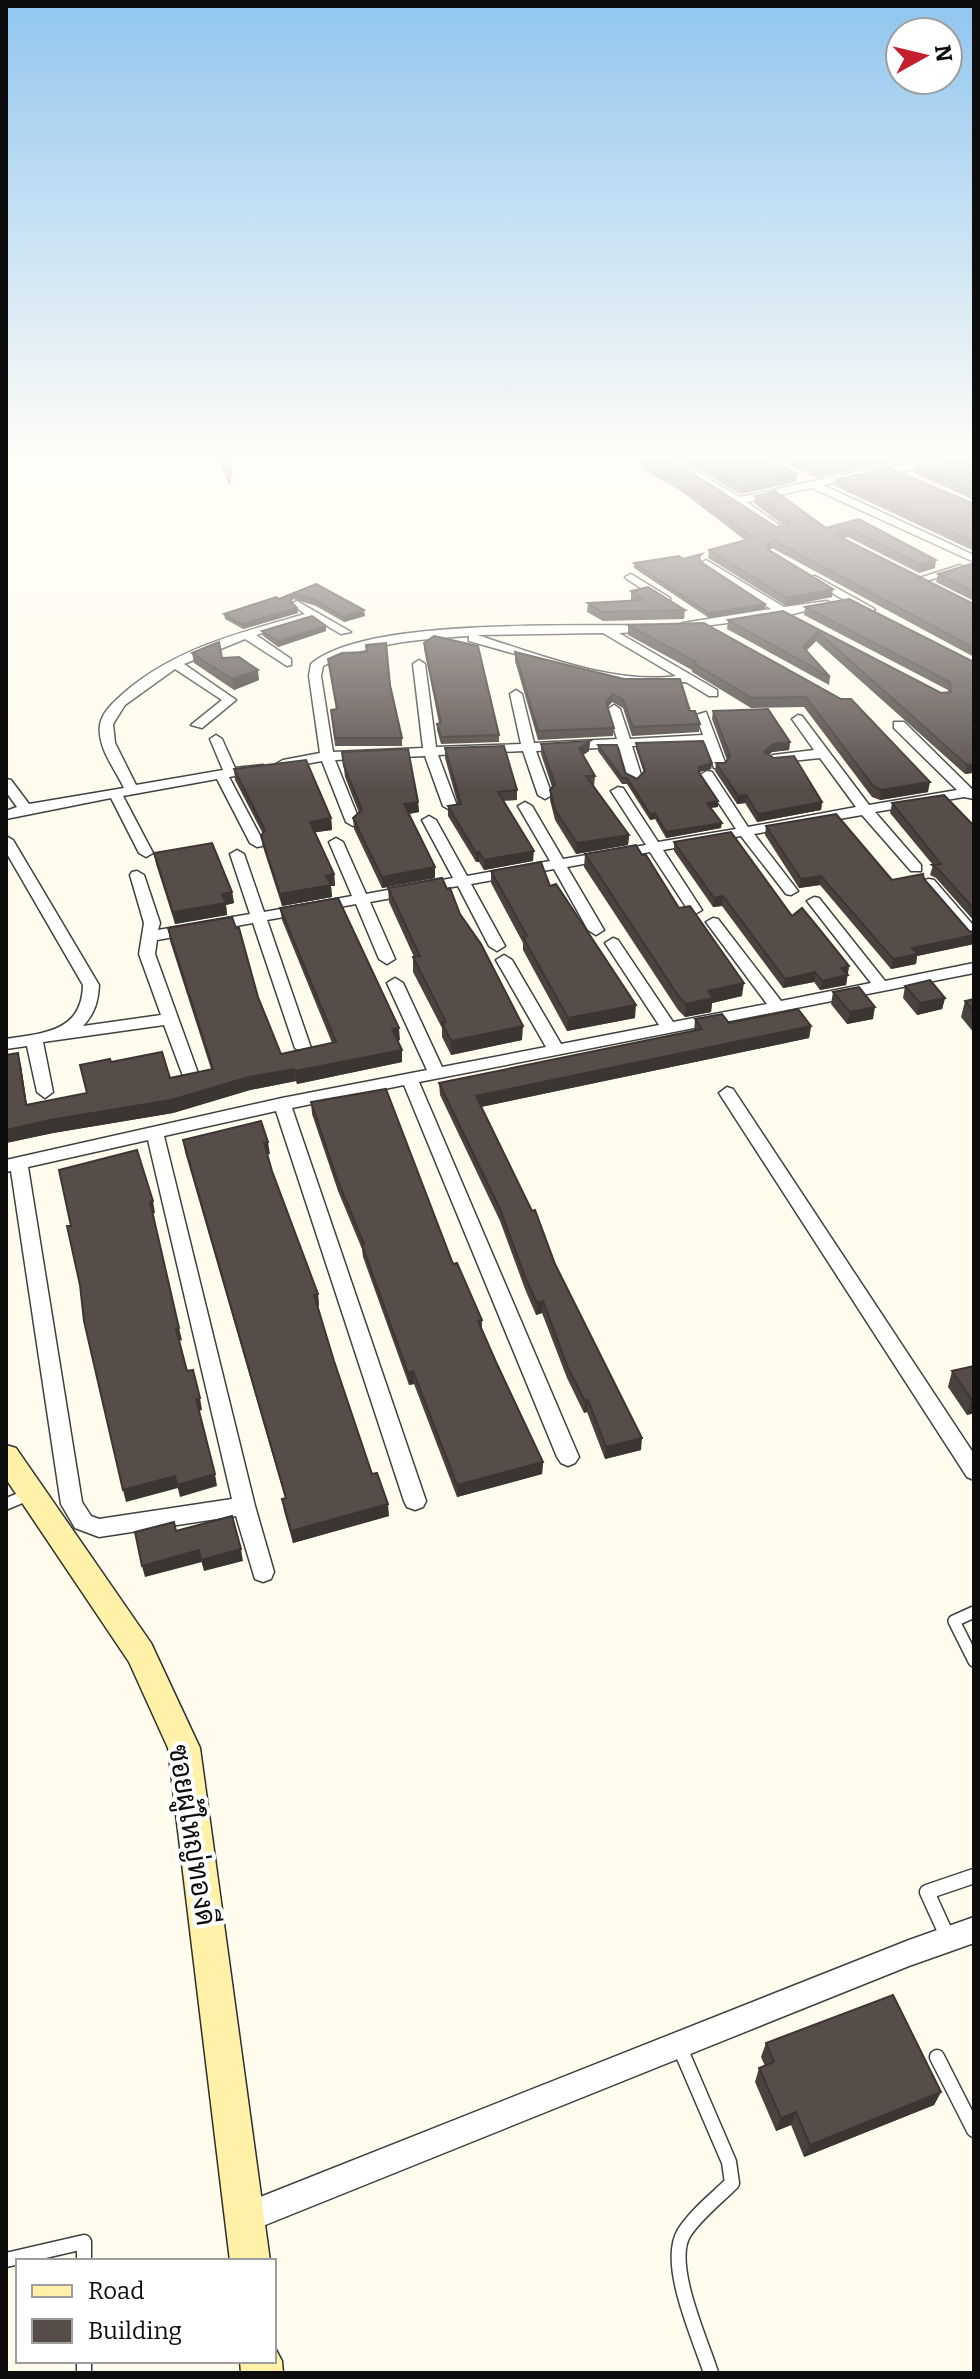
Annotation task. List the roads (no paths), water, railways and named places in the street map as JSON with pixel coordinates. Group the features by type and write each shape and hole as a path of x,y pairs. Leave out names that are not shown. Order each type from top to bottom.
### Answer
{"street":[{"path":"714,568 805,624"},
{"path":"919,580 956,568"},
{"path":"800,570 877,614"},
{"path":"906,574 933,587"},
{"path":"631,577 717,632"},
{"path":"671,628 850,600"},
{"path":"297,604 345,632"},
{"path":"132,790 109,743 105,726 114,709 136,687 174,663 246,634 316,614"},
{"path":"353,822 327,756 315,676 317,664 340,651 462,634 657,629"},
{"path":"607,631 713,693"},
{"path":"246,634 287,662"},
{"path":"462,634 553,662 649,682 675,682 690,678"},
{"path":"174,663 230,700 197,725"},
{"path":"419,664 430,752 450,806"},
{"path":"516,694 528,747 545,795"},
{"path":"614,709 635,778"},
{"path":"702,715 719,765"},
{"path":"798,719 865,810 916,868"},
{"path":"899,725 970,795"},
{"path":"216,739 226,774 257,843"},
{"path":"6,815 25,809 327,756 711,739"},
{"path":"773,759 825,753"},
{"path":"707,775 744,831 791,891"},
{"path":"6,783 25,809"},
{"path":"618,791 695,910"},
{"path":"115,793 146,853"},
{"path":"152,936 865,810 970,795"},
{"path":"525,806 596,930"},
{"path":"429,820 556,1050"},
{"path":"6,840 91,985 92,999 88,1012 60,1035"},
{"path":"336,842 387,959"},
{"path":"237,854 303,1048"},
{"path":"137,875 152,923 147,954 191,1076"},
{"path":"929,883 974,935"},
{"path":"814,901 881,986"},
{"path":"713,922 776,1005"},
{"path":"613,943 669,1028"},
{"path":"244,1506 99,1528 83,1522 72,1504 13,1165 282,1104 974,968"},
{"path":"395,983 437,1074"},
{"path":"6,1044 170,1019"},
{"path":"34,1039 45,1092"},
{"path":"410,1080 568,1457"},
{"path":"727,1093 974,1471"},
{"path":"282,1104 415,1501"},
{"path":"155,1133 244,1506 263,1572"},
{"name":"ซอยผู้ใหญ่ทองดี","path":"6,1456 20,1498 140,1653 184,1748 250,2259"},
{"path":"245,2218 961,1935"}],"lane":[{"path":"974,1612 954,1621 974,1661"},
{"path":"961,1935 927,1892 974,1876"},
{"path":"678,2045 729,2162 732,2183 682,2236 679,2256 684,2286 711,2373"},
{"path":"937,2057 974,2130"},
{"path":"6,2260 84,2242 84,2259"}]}
